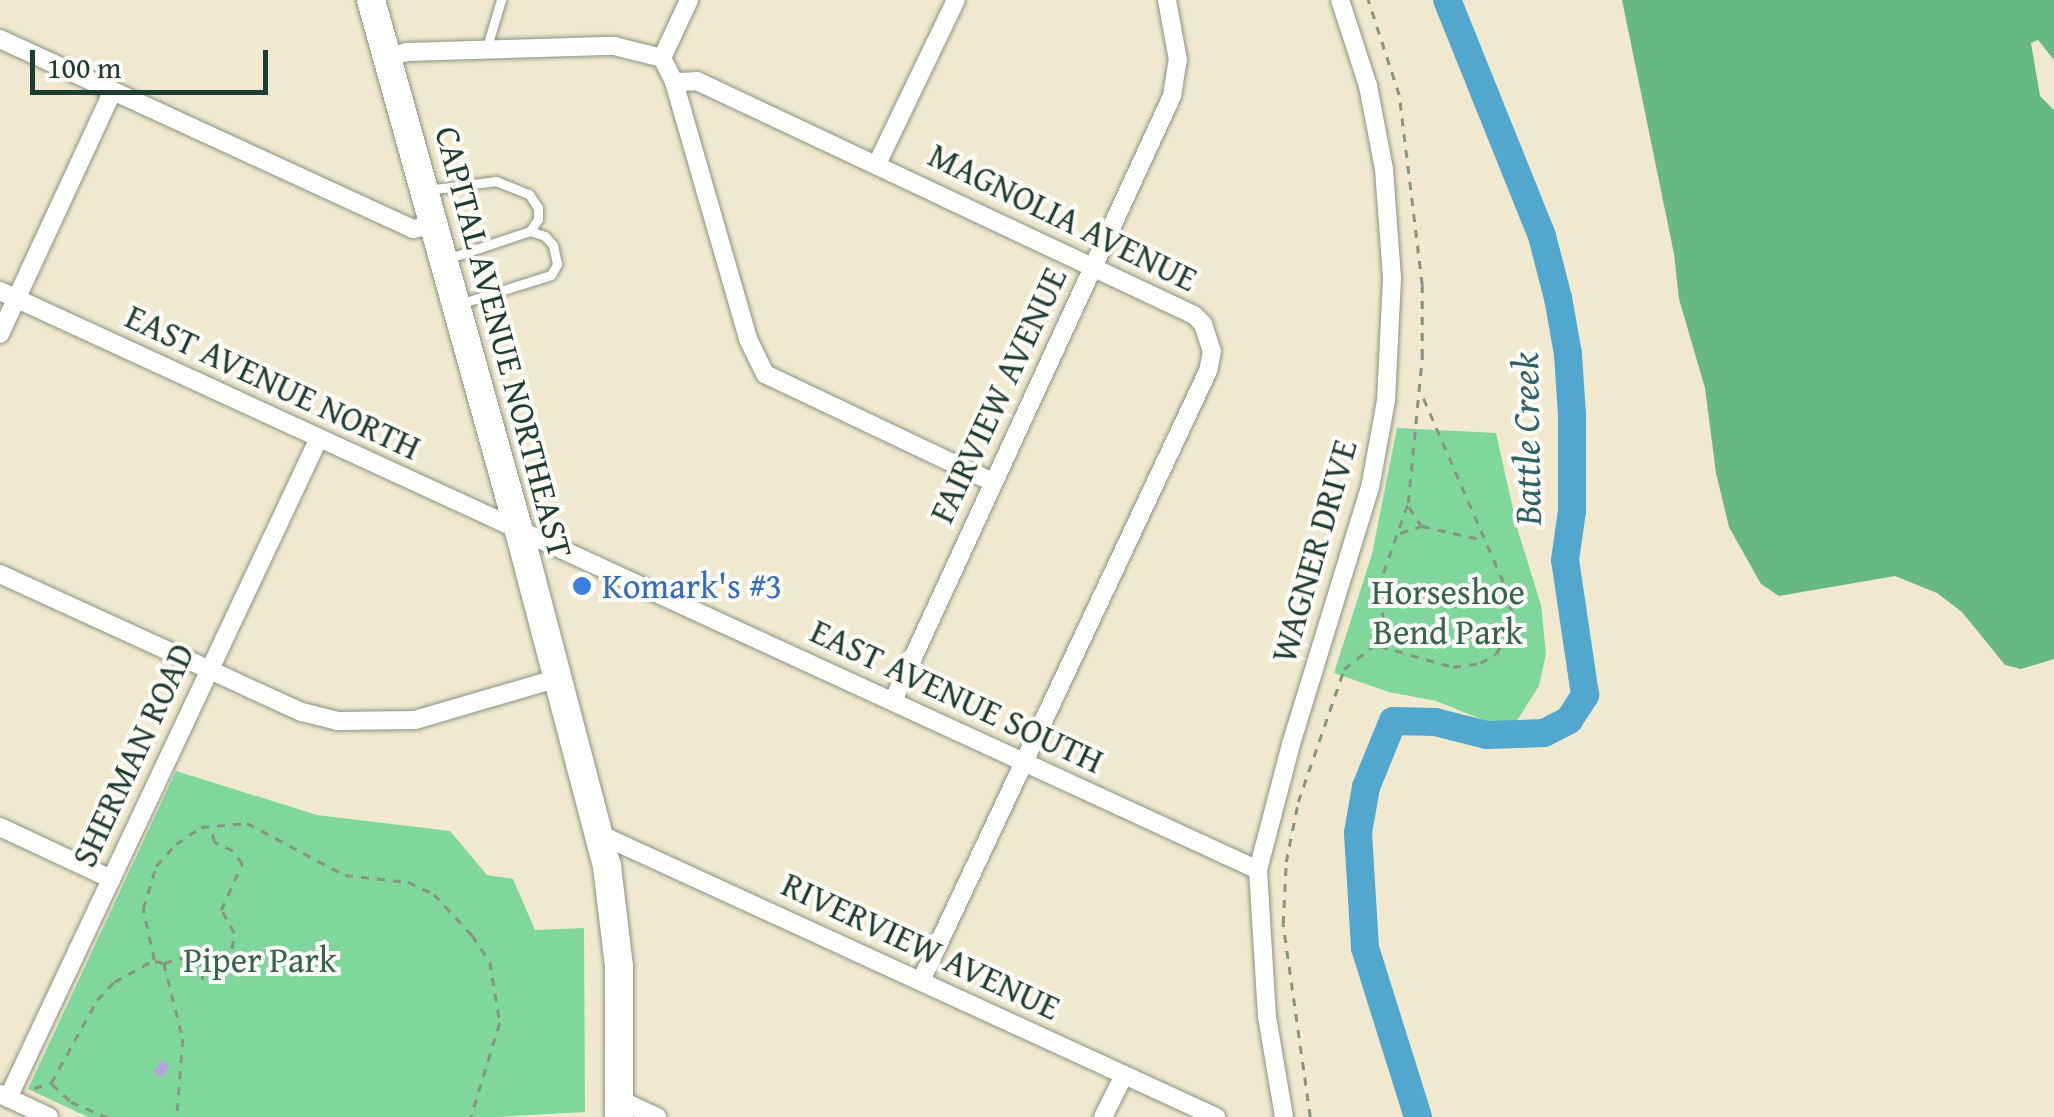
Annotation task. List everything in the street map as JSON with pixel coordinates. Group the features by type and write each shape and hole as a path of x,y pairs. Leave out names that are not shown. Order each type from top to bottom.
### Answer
{"main road":[{"name":"CAPITAL AVENUE NORTHEAST","path":"371,0 520,531 599,834 619,966 619,1108"}],"street":[{"path":"662,58 689,0"},
{"path":"877,164 956,0"},
{"name":"FAIRVIEW AVENUE","path":"893,701 1172,96 1178,60 1167,0"},
{"name":"WAGNER DRIVE","path":"1284,1117 1266,1017 1258,870 1286,761 1370,488 1386,401 1392,278 1384,169 1368,86 1340,0"},
{"path":"0,39 412,229 434,226"},
{"path":"387,57 614,46 662,58 674,82 748,339 766,374 992,482"},
{"name":"MAGNOLIA AVENUE","path":"674,82 698,81 1194,315 1204,324 1212,351 1208,372 921,981"},
{"path":"0,334 8,294 112,91"},
{"name":"EAST AVENUE NORTH","path":"8,294 520,531"},
{"name":"SHERMAN ROAD","path":"4,1096 318,440"},
{"name":"EAST AVENUE SOUTH","path":"520,531 1258,870"},
{"path":"0,574 302,712 337,721 383,724 415,720 559,678"},
{"path":"0,827 111,878"},
{"name":"RIVERVIEW AVENUE","path":"599,834 1216,1117"},
{"path":"1104,1117 1124,1075"},
{"path":"4,1096 50,1117"},
{"path":"619,1108 657,1117"}],"lane":[{"path":"486,50 501,0"},
{"path":"424,191 462,183 512,186 529,194 538,208 538,219 530,231 444,260"},
{"path":"456,306 551,275 556,264 553,245 530,231"}],"path":[{"path":"1379,645 1453,667 1480,663 1496,654 1507,641 1511,610 1486,540 1420,392"},
{"path":"1408,504 1422,526"},
{"path":"1396,534 1422,526 1486,540"},
{"path":"1310,1117 1282,924 1286,862 1298,802 1344,670 1362,655"},
{"path":"154,960 143,909 156,866 176,844 211,826 247,824 345,875 408,882 434,894 490,962 498,993 500,1023 472,1117"},
{"path":"154,960 164,964 182,958 202,964 222,962 232,948 234,933 221,910 242,864 233,851 214,842 211,826"},
{"path":"34,1088 51,1083 97,1000 114,982 154,960"},
{"path":"164,964 183,1039 177,1117"},
{"path":"202,964 202,980"},
{"path":"171,1069 183,1068"},
{"path":"51,1083 71,1102 107,1117"}],"green space":[{"path":"1622,0 2054,0 2054,60 2038,40 2031,43 2040,96 2054,110 2054,659 2021,669 2005,665 1962,612 1937,593 1895,576 1779,596 1761,584 1729,527 1716,473 1705,388 1679,299 1674,254"},
{"name":"Horseshoe Bend Park","path":"1397,428 1496,433 1518,531 1541,605 1546,654 1539,686 1518,719 1501,727 1436,701 1389,692 1334,673 1372,554"},
{"name":"Piper Park","path":"176,771 317,815 450,831 487,875 513,879 535,930 584,928 585,1112 496,1117 88,1117 28,1089"}],"building":[{"path":"162,1060 169,1065 162,1078 153,1072"}],"waterway":[{"name":"Battle Creek","path":"1418,1117 1365,948 1358,833 1366,787 1393,721 1435,722 1487,735 1544,733 1569,720 1585,695 1565,560 1572,511 1572,415 1568,354 1558,298 1542,236 1447,0"}],"place":[{"name":"Komark's #3","path":"582,586"}]}
